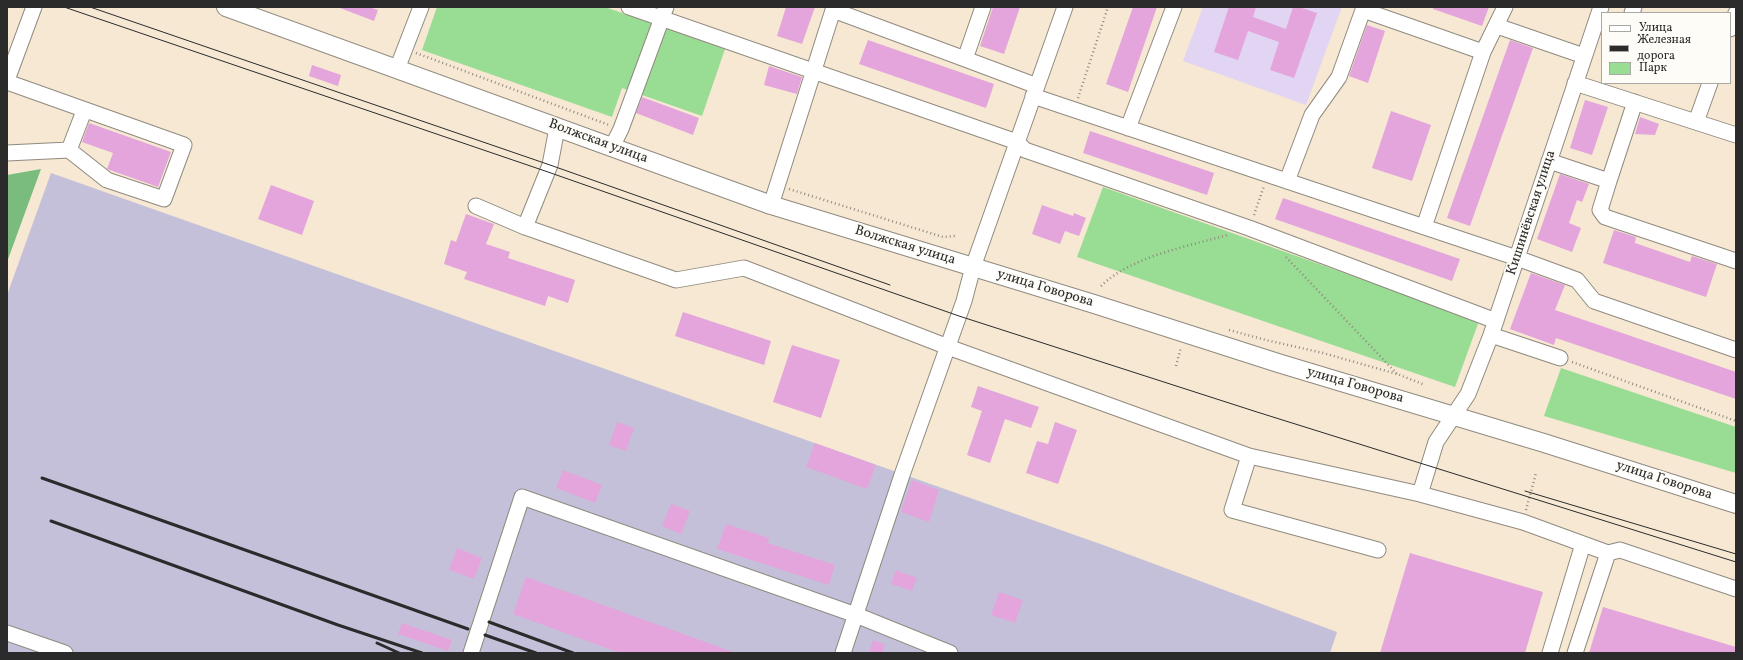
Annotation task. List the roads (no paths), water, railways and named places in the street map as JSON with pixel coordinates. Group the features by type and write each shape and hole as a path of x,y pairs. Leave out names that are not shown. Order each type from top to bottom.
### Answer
{"main road":[{"name":"Волжская улица","path":"226,7 771,205 973,267"},
{"name":"улица Говорова","path":"973,267 1278,363 1736,504"}],"street":[{"path":"7,153 69,150 107,180 164,199 184,145 84,111 7,81 12,49 34,7"},
{"path":"397,69 421,7"},
{"path":"629,7 665,13 813,70 1017,142 1025,150 1249,228 1496,321"},
{"path":"965,59 983,7"},
{"path":"843,653 902,474 964,301 973,267 1065,7"},
{"path":"1128,128 1174,7"},
{"path":"1424,227 1483,52 1505,7"},
{"name":"Кишинёвская улица","path":"1420,494 1436,442 1468,394 1491,336 1601,7"},
{"path":"771,205 813,70 834,9 965,59 1074,109 1268,176 1517,258 1577,280 1594,301 1736,350"},
{"path":"1287,181 1312,115 1340,77 1362,10 1483,52"},
{"path":"612,147 621,129 665,13"},
{"path":"1731,26 1736,13"},
{"path":"1497,26 1584,56"},
{"path":"1575,83 1605,88 1634,102 1736,135"},
{"path":"1696,122 1710,84"},
{"path":"1634,102 1600,210 1605,217 1736,261"},
{"path":"69,150 84,111"},
{"path":"525,227 550,165 557,128"},
{"path":"1549,161 1609,181"},
{"path":"476,206 525,227 676,280 744,268 948,346 1248,456 1420,494 1523,522 1608,553 1620,550 1736,589"},
{"path":"1491,336 1560,358"},
{"path":"1248,456 1232,510 1378,550"},
{"path":"471,653 522,497 856,615 944,652"},
{"path":"1550,653 1584,544"},
{"path":"1575,653 1608,553"},
{"path":"7,633 65,653"}],"tram line":[{"path":"64,7 548,172 959,316 1257,412 1736,562"},
{"path":"90,7 550,165 890,285"},
{"path":"1525,491 1736,554"}],"railway":[{"path":"42,478 468,629"},
{"path":"51,521 338,625 422,653"},
{"path":"489,622 573,653"},
{"path":"485,635 536,653"},
{"path":"377,643 399,653"}]}
